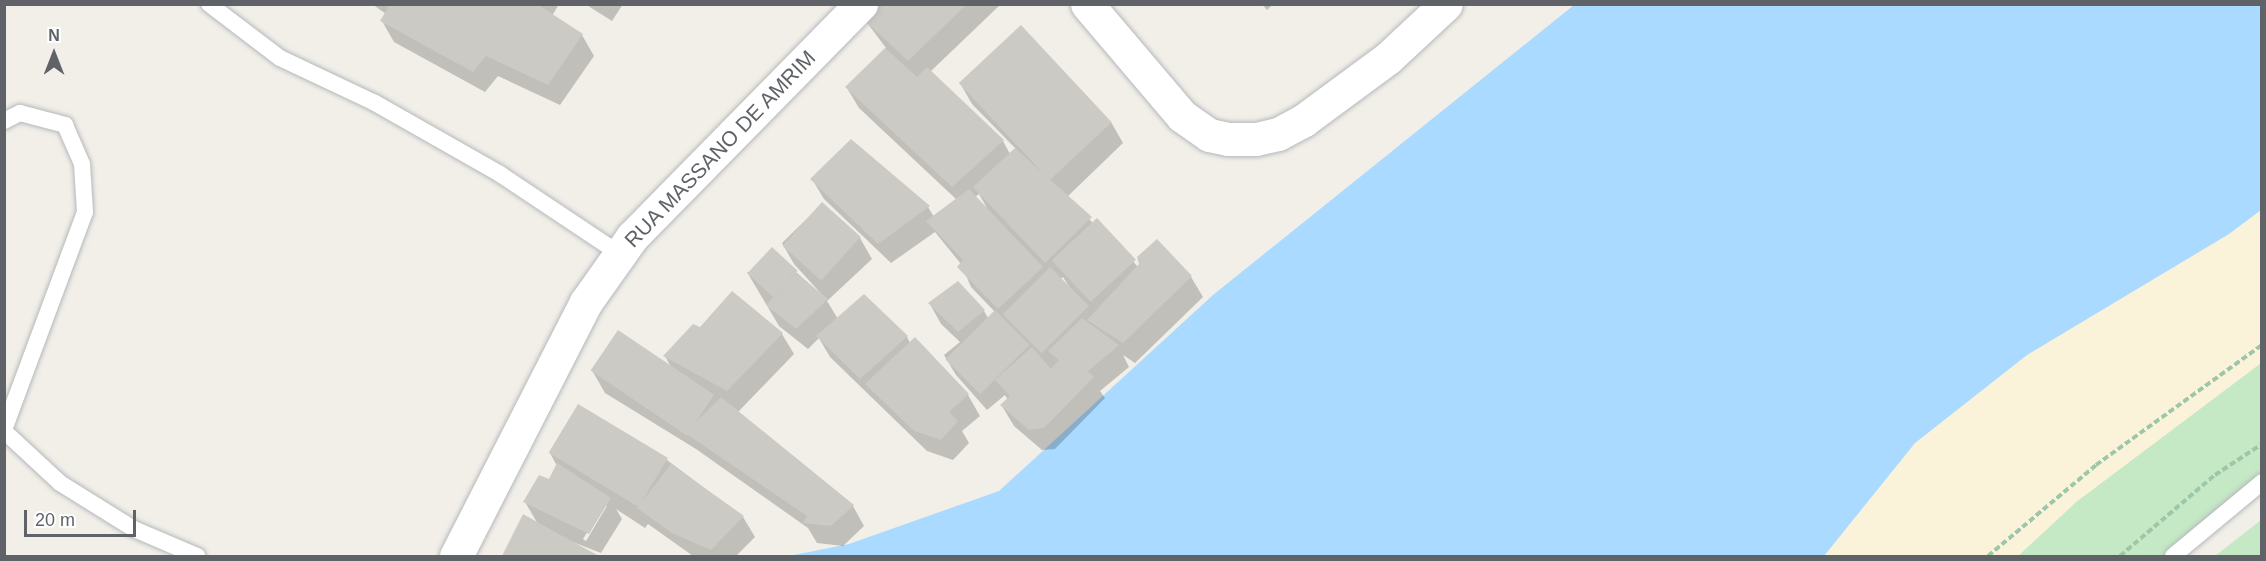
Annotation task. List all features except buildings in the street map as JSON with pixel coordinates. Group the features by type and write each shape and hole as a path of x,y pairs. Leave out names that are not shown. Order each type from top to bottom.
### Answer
{"street":[{"name":"RUA MASSANO DE AMRIM","path":"456,556 586,303 620,254 640,229 861,4"},
{"path":"1088,4 1182,116 1209,135 1256,140 1278,134 1304,120 1388,58 1446,4"}],"lane":[{"path":"209,4 280,58 375,103 500,174 620,254"},
{"path":"4,121 20,113 65,125 82,164 85,212 4,430 60,483 134,529 197,556"},
{"path":"2172,556 2262,482"}],"path":[{"path":"1988,556 2096,465 2262,345"},
{"path":"2121,556 2215,475 2262,444"}],"green space":[{"path":"2261,363 2261,483 2173,556 2018,556 2076,502"},
{"path":"2261,520 2261,556 2215,556"}],"sand":[{"path":"2261,210 2261,363 2076,502 2018,556 1824,556 1915,443 2027,355 2229,234"}],"water":[{"path":"1574,5 2261,5 2261,210 2229,234 2027,355 1915,443 1824,556 789,556 849,544 999,491 1213,295"}]}
